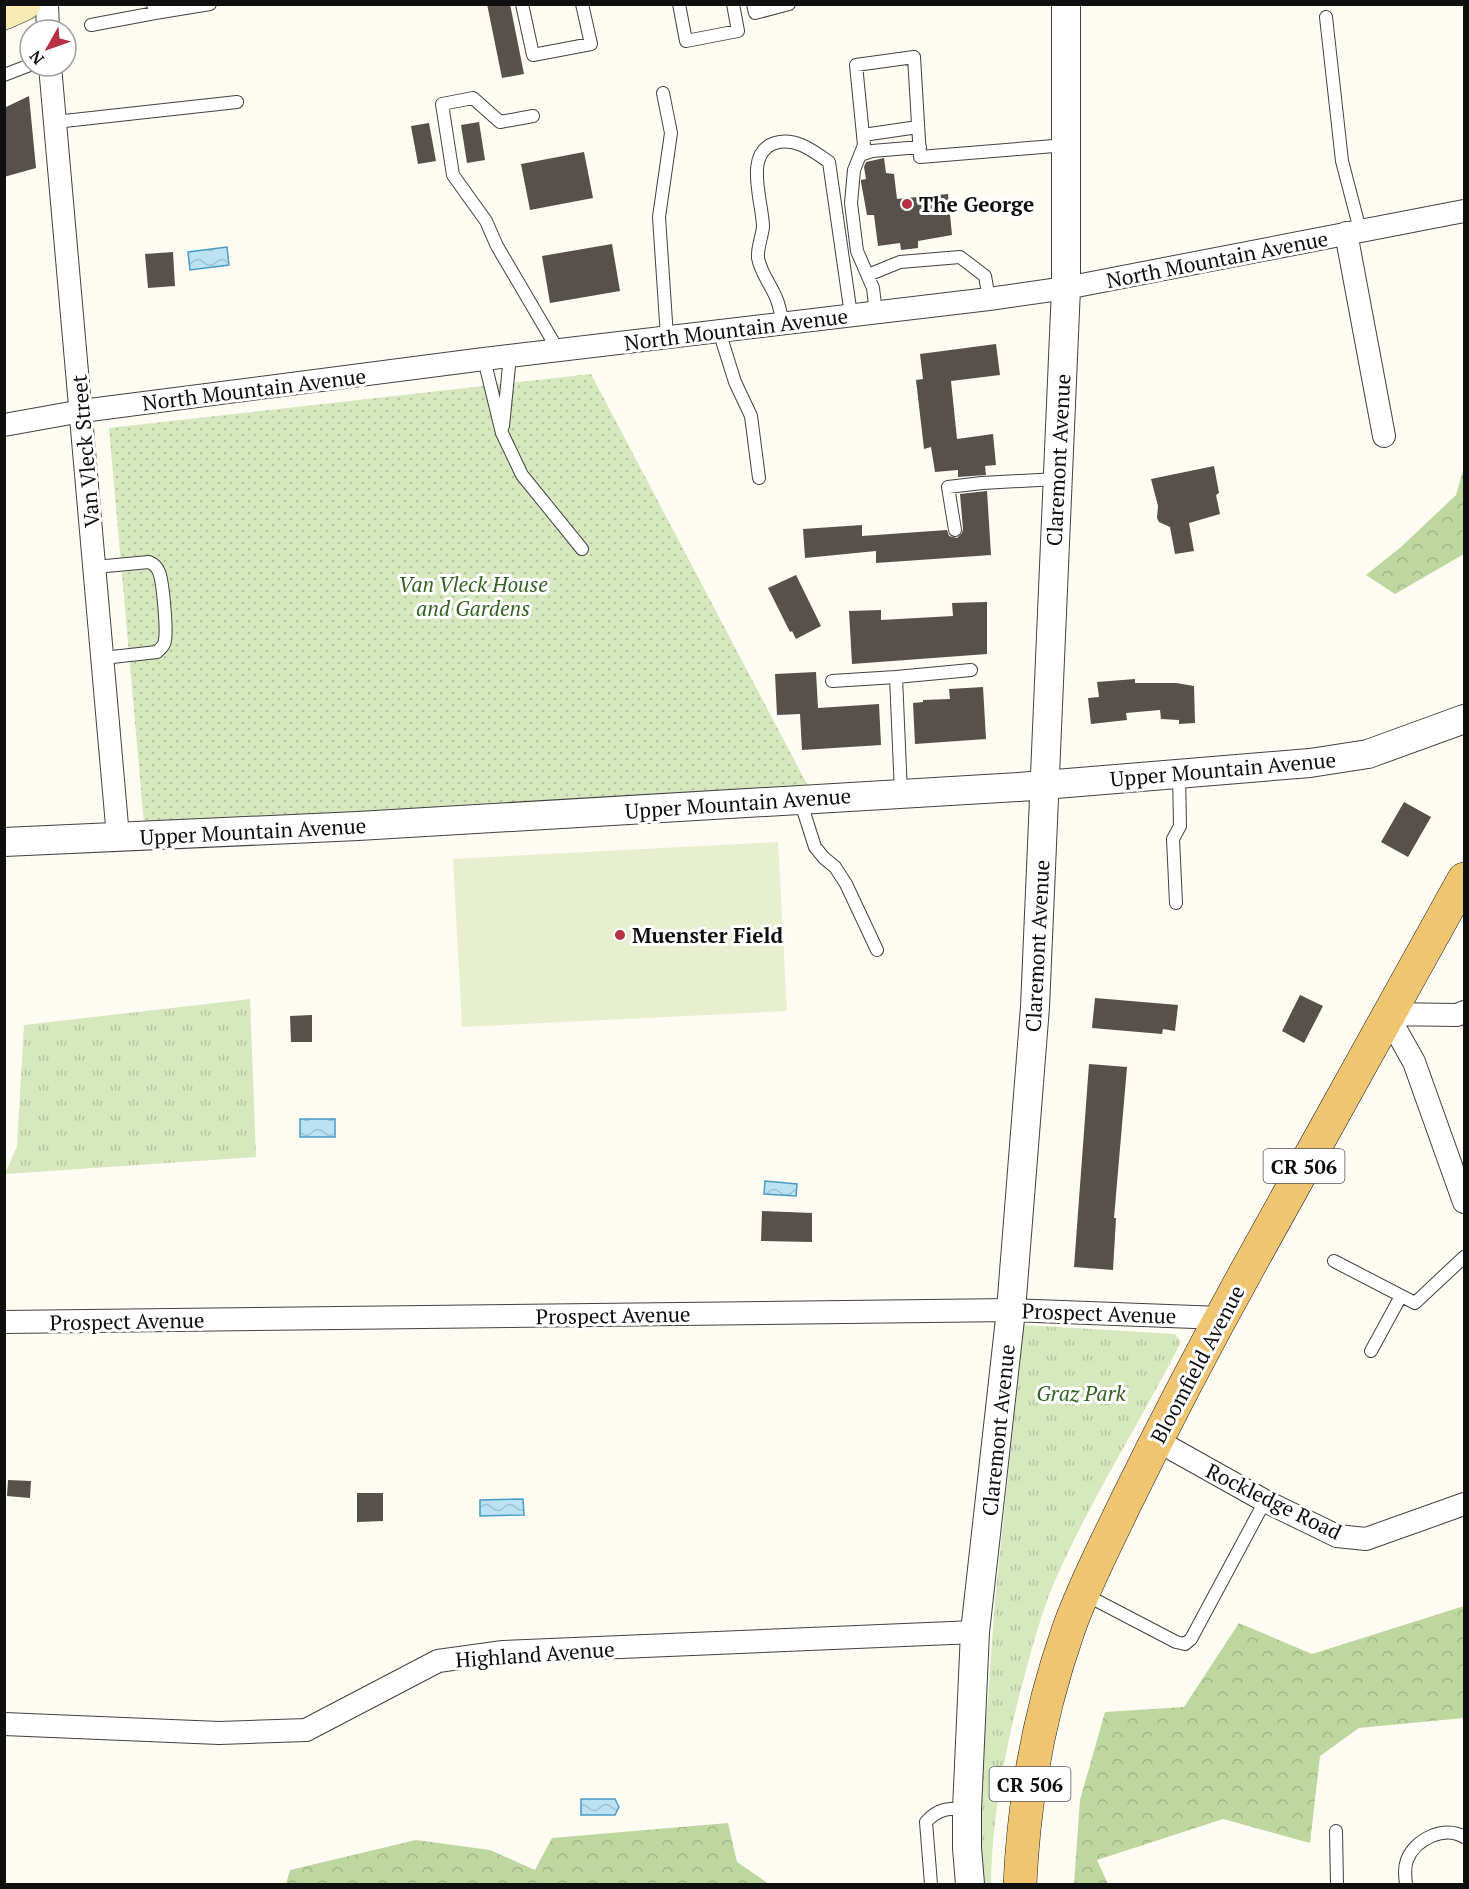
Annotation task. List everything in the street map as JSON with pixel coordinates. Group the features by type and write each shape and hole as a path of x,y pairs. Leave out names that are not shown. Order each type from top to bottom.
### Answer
{"main road":[{"path":"4,14 24,4"},
{"name":"Bloomfield Avenue","path":"1020,1884 1024,1834 1038,1745 1057,1666 1082,1593 1156,1440 1221,1318 1387,1014 1464,879"}],"street":[{"name":"Claremont Avenue","path":"970,1884 967,1809 975,1632 1011,1310 1035,1007 1066,288 1066,4"},
{"name":"Van Vleck Street","path":"51,78 118,837"},
{"name":"North Mountain Avenue","path":"4,425 82,411 484,359 876,313 1066,288 1464,211"},
{"path":"1353,232 1384,436"},
{"name":"Upper Mountain Avenue","path":"4,842 358,826 1019,787 1342,760 1368,754 1464,719"},
{"path":"1387,1014 1457,1015 1464,1012"},
{"path":"1387,1014 1414,1062 1464,1202"},
{"name":"Prospect Avenue","path":"4,1322 1011,1310 1221,1318"},
{"name":"Rockledge Road","path":"1156,1440 1265,1501 1337,1536 1366,1539 1464,1504"},
{"name":"Highland Avenue","path":"4,1724 219,1733 306,1730 438,1661 503,1653 975,1632"}],"lane":[{"path":"91,25 154,9 210,4"},
{"path":"522,4 533,55 591,44 582,4"},
{"path":"678,4 686,41 738,31 733,4"},
{"path":"753,4 755,13 789,4"},
{"path":"1326,17 1342,161 1353,232"},
{"path":"876,313 873,288 857,251 851,203 854,170 864,145 856,65 914,57 920,157 1066,145"},
{"path":"4,75 18,69"},
{"path":"663,93 671,133 659,217 667,336"},
{"path":"533,116 500,122 473,98 442,104 453,175 486,221 497,246 558,350"},
{"path":"55,122 237,102"},
{"path":"863,135 918,128"},
{"path":"783,323 777,300 761,270 758,257 763,226 757,175 759,157 767,146 782,142 798,143 830,162 850,315"},
{"path":"860,155 872,151 920,147"},
{"path":"868,275 900,262 960,257 985,276 989,299"},
{"path":"719,331 735,382 750,416 759,478"},
{"path":"502,433 510,356"},
{"path":"484,359 502,433 522,475 582,549"},
{"path":"955,530 948,487 1057,479"},
{"path":"95,567 149,562 153,564 160,576 163,600 165,641 163,647 157,652 103,658"},
{"path":"832,681 971,670"},
{"path":"896,677 901,793"},
{"path":"1176,903 1173,839 1180,826 1179,773"},
{"path":"800,800 815,847 835,867 846,884 877,950"},
{"path":"1334,1261 1415,1303 1464,1257"},
{"path":"1371,1351 1401,1296"},
{"path":"1082,1593 1176,1642 1185,1644 1191,1640 1265,1501"},
{"path":"931,1884 926,1822 932,1814 946,1808 967,1809"},
{"path":"1335,1831 1337,1884"},
{"path":"1406,1884 1405,1871 1408,1859 1414,1849 1429,1836 1445,1833 1460,1834 1464,1837"}],"green space":[{"name":"Van Vleck House and Gardens","path":"591,374 808,786 144,824 109,428"},
{"path":"1464,467 1464,554 1395,594 1366,575 1401,547 1456,495"},
{"name":"Muenster Field","path":"778,842 787,1011 462,1027 453,859"},
{"path":"250,999 256,1157 5,1174 17,1146 24,1025"},
{"name":"Graz Park","path":"1024,1325 1175,1334 1181,1342 1083,1522 1068,1552 1038,1626 1007,1749 994,1830 991,1884 979,1884 973,1847 988,1699 995,1599"},
{"path":"1464,1606 1464,1718 1359,1728 1320,1756 1310,1843 1223,1819 1097,1860 1108,1884 1074,1884 1080,1800 1105,1712 1184,1707 1239,1623 1312,1654"},
{"path":"728,1823 737,1862 769,1884 286,1884 290,1870 416,1840 490,1850 535,1870 552,1838"}],"water":[{"path":"227,247 229,265 190,270 188,252"},
{"path":"300,1119 335,1119 335,1137 300,1137"},
{"path":"765,1181 797,1184 796,1196 764,1194"},
{"path":"523,1499 524,1515 480,1516 480,1500"},
{"path":"581,1799 615,1799 619,1807 615,1815 581,1815"}],"building":[{"path":"487,4 510,4 524,74 502,78"},
{"path":"29,96 36,168 4,177 4,108"},
{"path":"479,122 485,160 467,163 461,125"},
{"path":"429,123 436,161 418,164 411,126"},
{"path":"584,152 593,198 530,210 521,164"},
{"name":"The George","path":"884,158 886,173 894,174 897,199 948,194 952,235 918,241 918,248 901,250 900,243 878,246 874,215 867,215 861,180 866,179 864,167 866,162"},
{"path":"612,244 620,291 550,303 542,256"},
{"path":"173,252 175,286 148,288 145,254"},
{"path":"996,344 1000,375 951,381 957,439 993,434 996,465 985,466 986,475 958,477 958,470 935,472 931,447 924,449 916,380 923,379 920,354"},
{"path":"1214,466 1220,514 1189,523 1194,551 1175,554 1170,527 1159,522 1157,518 1158,506 1151,479"},
{"path":"987,491 991,555 876,563 876,551 805,558 803,529 862,525 862,536 947,530 949,536 957,538 963,529 960,494"},
{"path":"796,575 821,626 796,639 792,631 790,632 768,588"},
{"path":"987,602 987,654 852,664 849,611 881,610 881,620 953,616 952,603"},
{"path":"816,672 818,708 879,704 881,745 802,750 800,714 777,715 775,674"},
{"path":"1135,679 1135,683 1176,683 1194,686 1195,723 1179,724 1179,720 1161,719 1160,710 1126,713 1127,720 1091,724 1088,698 1099,697 1097,682"},
{"path":"983,687 986,739 915,744 913,703 923,702 923,700 950,699 949,689"},
{"path":"1404,802 1431,817 1408,857 1381,842"},
{"path":"1300,995 1323,1006 1304,1043 1282,1031"},
{"path":"1095,998 1178,1005 1175,1031 1163,1029 1162,1034 1092,1028"},
{"path":"312,1015 312,1042 291,1042 290,1016"},
{"path":"1089,1064 1127,1067 1114,1218 1116,1218 1113,1270 1074,1267"},
{"path":"762,1211 812,1213 812,1242 761,1241"},
{"path":"8,1480 31,1481 30,1498 7,1496"},
{"path":"357,1493 383,1493 383,1521 357,1522"}],"place":[{"name":"The George","path":"907,204"},
{"name":"Muenster Field","path":"620,935"}]}
